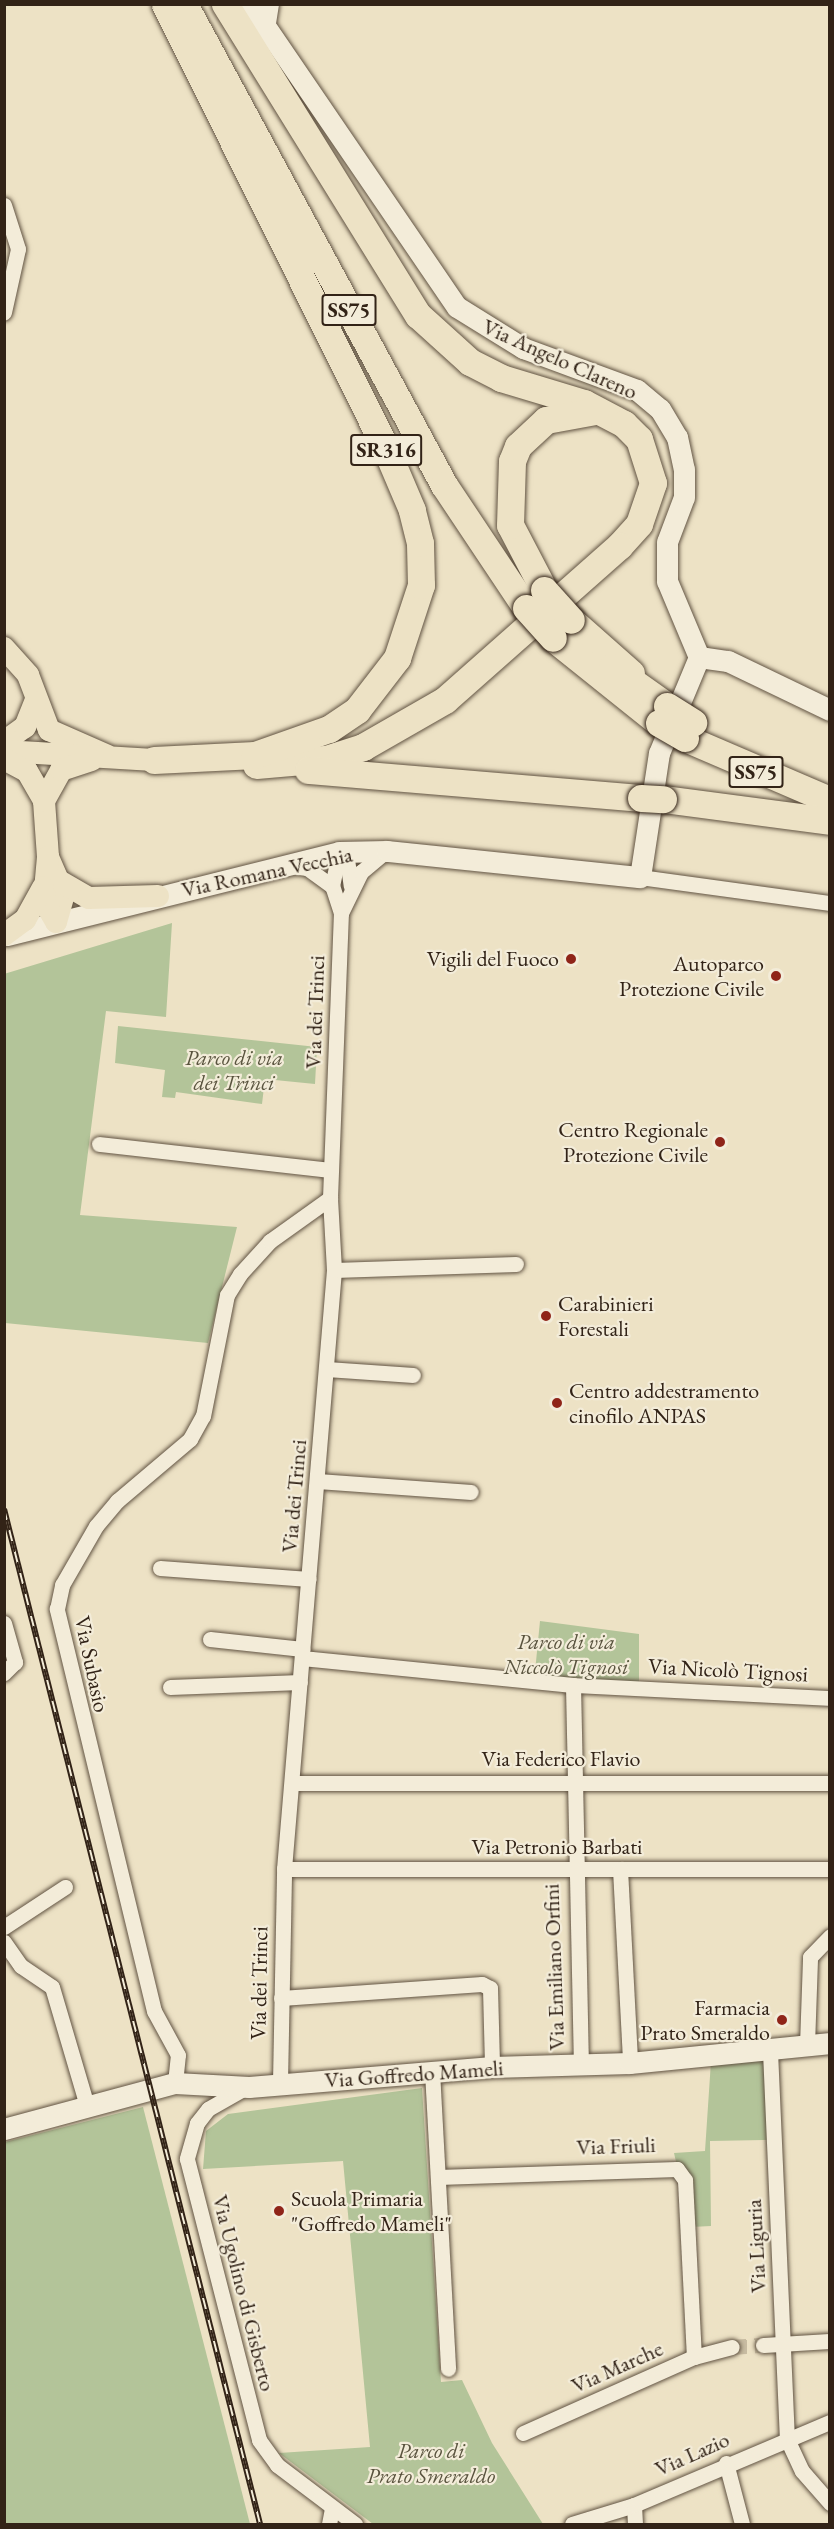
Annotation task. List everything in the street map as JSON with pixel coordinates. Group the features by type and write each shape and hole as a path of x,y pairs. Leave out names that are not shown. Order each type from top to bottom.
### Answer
{"highway":[{"name":"SR316","path":"154,760 255,755 329,729 357,710 383,680 413,621 421,585 420,543 412,510 386,449 165,4"},
{"name":"SS75","path":"184,4 444,485 562,627 659,707 689,730 830,800"},
{"name":"SS75","path":"203,4 481,519 536,598"},
{"name":"SR316","path":"225,4 386,271 442,342 501,378 603,411 639,439 653,483 639,524 619,546 445,700 406,725 325,759 256,765"},
{"path":"536,598 510,525 512,461 518,446 546,420 603,411"},
{"name":"SS75","path":"689,730 830,782"},
{"name":"SR316","path":"154,760 256,765 652,798 830,821"}],"main road":[{"path":"4,648 28,675 35,702 55,735 108,756"},
{"path":"4,742 25,727 35,702"},
{"name":"SR316","path":"4,751 154,760"},
{"path":"44,801 61,770 108,756"},
{"path":"4,759 27,771 44,801 56,922"},
{"path":"52,885 89,898 158,896"},
{"path":"4,935 25,920 52,885"}],"street":[{"name":"Via Angelo Clareno","path":"250,4 457,307 523,348 637,390 660,409 677,437 684,470 684,497 667,542 667,581 699,657"},
{"path":"267,29 271,4"},
{"path":"4,205 18,249 4,312"},
{"path":"640,877 659,753 699,657 728,661 830,710"},
{"name":"Via Romana Vecchia","path":"4,935 282,864 339,852 387,850 640,877 830,903"},
{"name":"Via dei Trinci","path":"280,2083 284,1869 334,1270 330,1170 341,913 351,886 371,860 387,850"},
{"path":"282,864 307,868 332,886 339,852 347,859 351,886"},
{"name":"Via dei Trinci","path":"332,886 341,913"},
{"path":"99,1144 330,1170"},
{"name":"Via Subasio","path":"175,2083 178,2055 154,2011 57,1609 62,1586 96,1526 117,1501 158,1469 190,1439 203,1416 226,1294 270,1241 330,1198"},
{"path":"334,1270 516,1264"},
{"path":"327,1369 413,1376"},
{"path":"318,1481 471,1492"},
{"path":"160,1568 309,1579"},
{"path":"4,1623 15,1662 4,1673"},
{"name":"Via Nicolò Tignosi","path":"210,1639 302,1653 573,1686 830,1698"},
{"path":"171,1687 300,1682"},
{"name":"Via Emiliano Orfini","path":"573,1686 573,1869 581,2066"},
{"name":"Via Federico Flavio","path":"292,1783 573,1781 830,1783"},
{"name":"Via Petronio Barbati","path":"284,1869 830,1869"},
{"path":"620,1869 630,2063"},
{"path":"4,1927 66,1887"},
{"path":"807,2045 810,1957 830,1936"},
{"path":"4,1942 21,1966 52,1987 87,2106"},
{"path":"281,1998 482,1984 490,1988 492,2067"},
{"name":"Via Goffredo Mameli","path":"4,2129 175,2083 249,2087 492,2067 630,2063 770,2051 830,2043"},
{"name":"Via Liguria","path":"770,2051 787,2439"},
{"path":"432,2071 448,2370"},
{"name":"Via Ugolino di Gisberto","path":"249,2087 208,2109 197,2122 187,2160 259,2440 277,2465 332,2508"},
{"name":"Via Friuli","path":"438,2177 677,2169 685,2180 694,2357"},
{"path":"763,2345 830,2341"},
{"name":"Via Marche","path":"523,2433 694,2357 732,2347"},
{"name":"Via Lazio","path":"572,2524 634,2505 726,2463 830,2422"},
{"path":"787,2439 802,2471 830,2503"},
{"path":"726,2463 742,2524"},
{"path":"634,2505 635,2524"},
{"path":"329,2524 332,2508 356,2524"}],"green space":[{"path":"172,923 166,1017 106,1011 80,1215 237,1227 208,1343 5,1323 4,974"},
{"name":"Parco di via dei Trinci","path":"118,1026 317,1047 315,1084 265,1079 262,1104 176,1092 175,1098 162,1097 165,1070 115,1063"},
{"name":"Parco di via Niccolò Tignosi","path":"540,1621 639,1634 639,1689 534,1682"},
{"path":"765,2056 768,2140 710,2141 711,2226 691,2227 674,2153 705,2151 711,2061"},
{"name":"Parco di Prato Smeraldo","path":"422,2088 441,2382 462,2380 492,2443 543,2524 373,2524 279,2453 370,2447 343,2161 203,2169 206,2131 228,2114"},
{"path":"143,2107 250,2524 5,2524 5,2142"}],"tunnel":[{"path":"732,2347 763,2345"}],"railway":[{"path":"4,1509 260,2524"}],"place":[{"name":"Vigili del Fuoco","path":"571,959"},
{"name":"Autoparco Protezione Civile","path":"776,976"},
{"name":"Centro Regionale Protezione Civile","path":"720,1142"},
{"name":"Carabinieri Forestali","path":"546,1316"},
{"name":"Centro addestramento cinofilo ANPAS","path":"557,1403"},
{"name":"Farmacia Prato Smeraldo","path":"782,2020"},
{"name":"Scuola Primaria \"Goffredo Mameli\"","path":"279,2211"}]}
